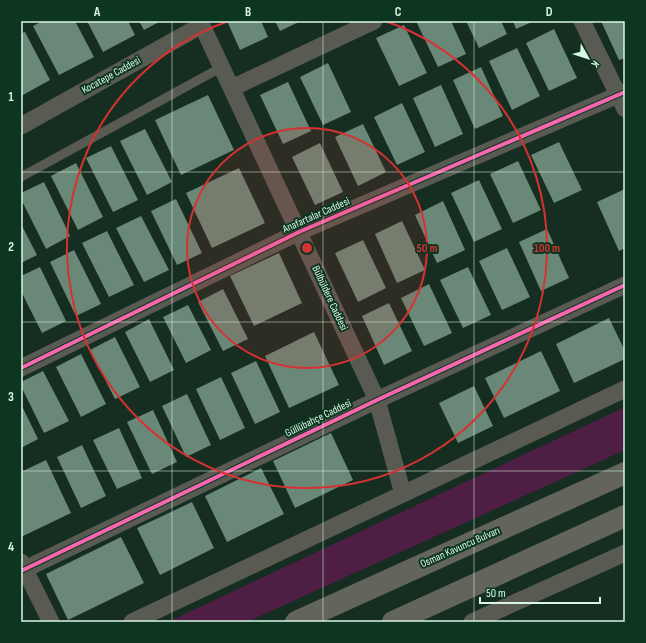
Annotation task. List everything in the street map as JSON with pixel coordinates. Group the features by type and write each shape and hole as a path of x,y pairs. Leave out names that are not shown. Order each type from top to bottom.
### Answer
{"highway":[{"name":"Osman Kavuncu Bulvarı","path":"296,622 625,473"},
{"path":"393,622 625,516"}],"street":[{"path":"232,88 374,21"},
{"path":"582,21 623,99"},
{"name":"Bülbüldere Caddesi","path":"201,23 377,400 403,494"},
{"name":"Kocatepe Caddesi","path":"21,126 201,23"},
{"name":"Anafartalar Caddesi","path":"21,368 299,232 623,99"},
{"name":"Güllübahçe Caddesi","path":"22,567 625,285"},
{"path":"132,622 625,389"},
{"path":"472,622 625,553"},
{"path":"22,567 51,622"}],"lane":[{"path":"21,177 222,67"}],"shaded area":[{"path":"625,407 625,450 247,622 168,622"}],"building":[{"path":"43,21 75,21 94,57 59,75 33,26"},
{"path":"87,21 128,21 135,35 103,52"},
{"path":"139,21 161,21 144,30"},
{"path":"227,21 261,21 268,37 240,50"},
{"path":"275,21 301,21 280,31"},
{"path":"416,21 451,21 466,54 438,67"},
{"path":"466,21 501,21 507,34 479,48"},
{"path":"513,21 534,21 516,29"},
{"path":"601,21 625,21 625,58 619,60"},
{"path":"404,25 427,73 399,86 376,38"},
{"path":"554,29 577,78 549,91 526,43"},
{"path":"25,32 50,80 21,96 21,33"},
{"path":"517,48 540,96 512,110 489,61"},
{"path":"328,63 351,112 323,125 300,77"},
{"path":"481,67 503,116 475,129 453,80"},
{"path":"288,82 311,131 283,144 260,95"},
{"path":"441,85 463,134 435,147 413,98"},
{"path":"208,95 234,150 181,175 155,120"},
{"path":"402,103 425,152 397,165 374,117"},
{"path":"363,124 386,172 358,186 335,137"},
{"path":"145,129 172,182 147,195 120,141"},
{"path":"559,142 582,190 554,203 531,155"},
{"path":"320,143 343,192 315,205 292,157"},
{"path":"111,146 138,200 113,212 86,158"},
{"path":"518,161 541,210 513,223 490,174"},
{"path":"76,163 103,217 78,230 51,176"},
{"path":"239,168 265,223 212,248 186,193"},
{"path":"479,180 502,229 474,242 451,193"},
{"path":"44,182 70,236 46,249 21,199 21,193"},
{"path":"625,189 625,248 619,251 597,202"},
{"path":"176,199 202,253 177,265 151,211"},
{"path":"443,201 465,250 437,263 415,215"},
{"path":"141,216 169,270 144,282 116,228"},
{"path":"402,221 425,270 397,283 375,234"},
{"path":"21,224 37,255 21,263"},
{"path":"547,229 569,278 541,291 519,242"},
{"path":"107,231 134,285 109,297 82,243"},
{"path":"363,240 386,288 358,302 335,253"},
{"path":"507,248 530,297 502,310 479,261"},
{"path":"74,250 101,304 76,316 50,262"},
{"path":"279,253 302,303 254,326 230,276"},
{"path":"40,267 66,321 42,333 21,291 21,276"},
{"path":"468,267 491,315 463,328 440,280"},
{"path":"429,284 452,333 424,346 401,298"},
{"path":"223,289 248,339 223,351 198,302"},
{"path":"389,303 412,351 384,365 362,316"},
{"path":"188,305 211,350 186,363 163,317"},
{"path":"609,318 625,351 625,359 574,383 556,344"},
{"path":"149,319 174,370 150,382 125,332"},
{"path":"314,332 339,385 289,408 265,356"},
{"path":"115,337 140,387 115,399 90,350"},
{"path":"541,351 560,391 504,418 485,378"},
{"path":"81,354 106,404 81,417 56,367"},
{"path":"256,361 280,412 255,424 231,373"},
{"path":"43,371 69,421 44,433 21,386 21,382"},
{"path":"221,377 245,428 220,440 196,389"},
{"path":"474,386 493,426 458,443 439,403"},
{"path":"187,394 211,445 186,457 162,406"},
{"path":"21,404 38,439 21,448"},
{"path":"153,410 177,462 152,474 127,422"},
{"path":"119,428 142,478 117,489 93,440"},
{"path":"331,433 353,480 295,508 273,461"},
{"path":"82,445 106,496 81,508 57,457"},
{"path":"46,460 71,513 21,537 21,472"},
{"path":"261,468 284,514 227,542 205,496"},
{"path":"192,502 214,548 160,575 137,528"},
{"path":"121,537 144,583 68,620 46,574"}],"cycle path":[{"path":"21,368 299,232 625,92"},
{"path":"21,571 377,400 625,285"}]}
